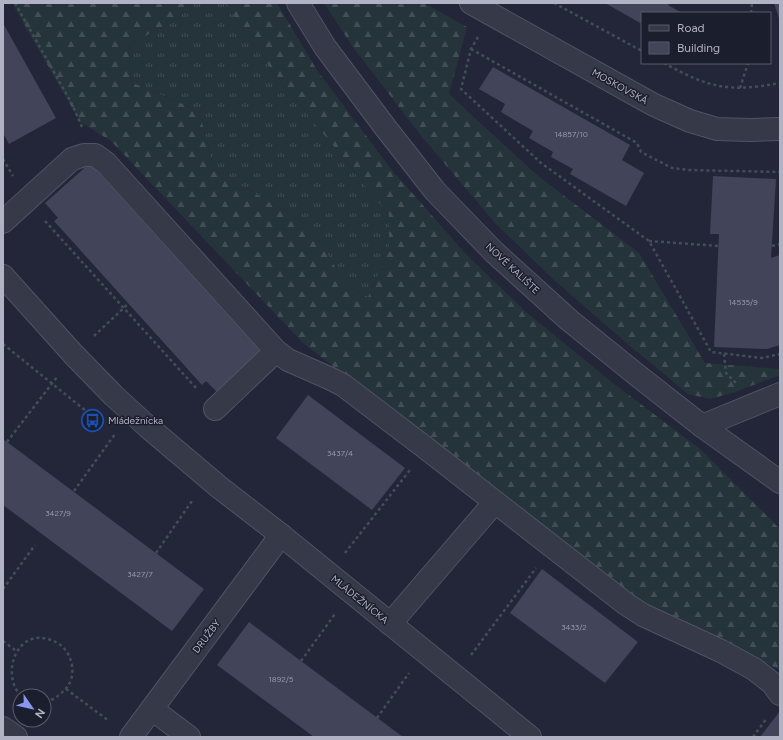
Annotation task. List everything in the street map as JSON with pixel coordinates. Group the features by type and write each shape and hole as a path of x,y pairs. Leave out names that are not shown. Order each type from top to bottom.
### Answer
{"street":[{"name":"NOVÉ KALIŠTE","path":"298,3 325,47 435,191 494,252 569,320 637,375 702,426 780,482"},
{"name":"MOSKOVSKÁ","path":"471,3 654,105 690,121 717,129 780,129"},
{"path":"3,222 72,159 84,155 95,155 106,163 276,351 288,360 342,385 637,612 722,651 754,669 772,683 780,694"},
{"name":"MLÁDEŽNÍCKA","path":"3,276 74,355 114,396 158,436 219,487 281,535 530,737"},
{"path":"216,409 276,351"},
{"path":"702,426 780,394"},
{"path":"390,624 495,502"},
{"name":"DRUŽBY","path":"131,737 281,535"},
{"path":"152,709 189,737"},
{"path":"3,728 16,737"}],"path":[{"path":"15,3 72,104 95,155"},
{"path":"554,3 641,50"},
{"path":"490,14 471,49 461,89 541,163 649,241 711,352 762,358 780,354"},
{"path":"471,49 637,143 641,152 672,168 689,170 780,172"},
{"path":"666,64 684,74 707,83 727,88 756,88 780,83"},
{"path":"740,88 748,64"},
{"path":"26,200 216,409"},
{"path":"649,241 719,246"},
{"path":"772,246 780,244"},
{"path":"102,328 128,303"},
{"path":"3,344 52,383"},
{"path":"7,442 74,355"},
{"path":"74,492 115,434"},
{"path":"328,574 427,449"},
{"path":"156,553 193,499"},
{"path":"3,590 35,545"},
{"path":"456,677 552,547"},
{"path":"301,661 328,624"},
{"path":"12,656 21,644 30,639 40,637 50,639 59,644 66,651 71,660 71,680 66,689 58,697 52,700"},
{"path":"3,641 15,650"},
{"path":"8,673 14,688"},
{"path":"377,718 402,682"},
{"path":"66,689 111,723"}],"green space":[{"path":"12,3 185,3 181,17 128,45 131,82 199,111 214,169 311,227 346,285 368,297 389,250 389,215 264,60 225,3 277,3 317,70 391,169 465,253 525,311 613,383 700,449 780,529 780,670 739,650 639,606 303,343 111,141 80,122"},
{"path":"185,3 225,3 264,60 389,215 389,250 368,297 346,285 311,227 214,169 199,111 131,82 128,45 181,17"},
{"path":"324,3 424,3 467,27 449,94 537,175 639,253 705,363 780,369 780,375 735,392 710,399 688,394 554,280 496,224 422,137 352,46"}],"building":[{"path":"605,3 670,3 668,5 680,12 641,12 641,23"},
{"path":"774,3 780,3 780,21"},
{"path":"3,23 56,118 9,144 3,133"},
{"path":"493,67 630,145 622,160 644,173 626,206 570,174 573,169 551,157 553,152 529,138 533,131 501,112 505,104 479,89"},
{"path":"90,163 260,351 217,392 206,381 202,385 54,221 58,218 45,203"},
{"path":"713,176 776,179 771,258 780,255 780,345 767,349 714,347 719,234 710,234"},
{"path":"308,395 405,468 372,510 276,438"},
{"path":"3,439 204,589 172,631 3,505"},
{"path":"542,569 638,642 605,683 510,613"},
{"path":"249,622 403,737 314,737 217,665"},
{"path":"780,711 780,737 760,737"}],"place":[{"name":"Mládežnícka","path":"93,420"}]}
